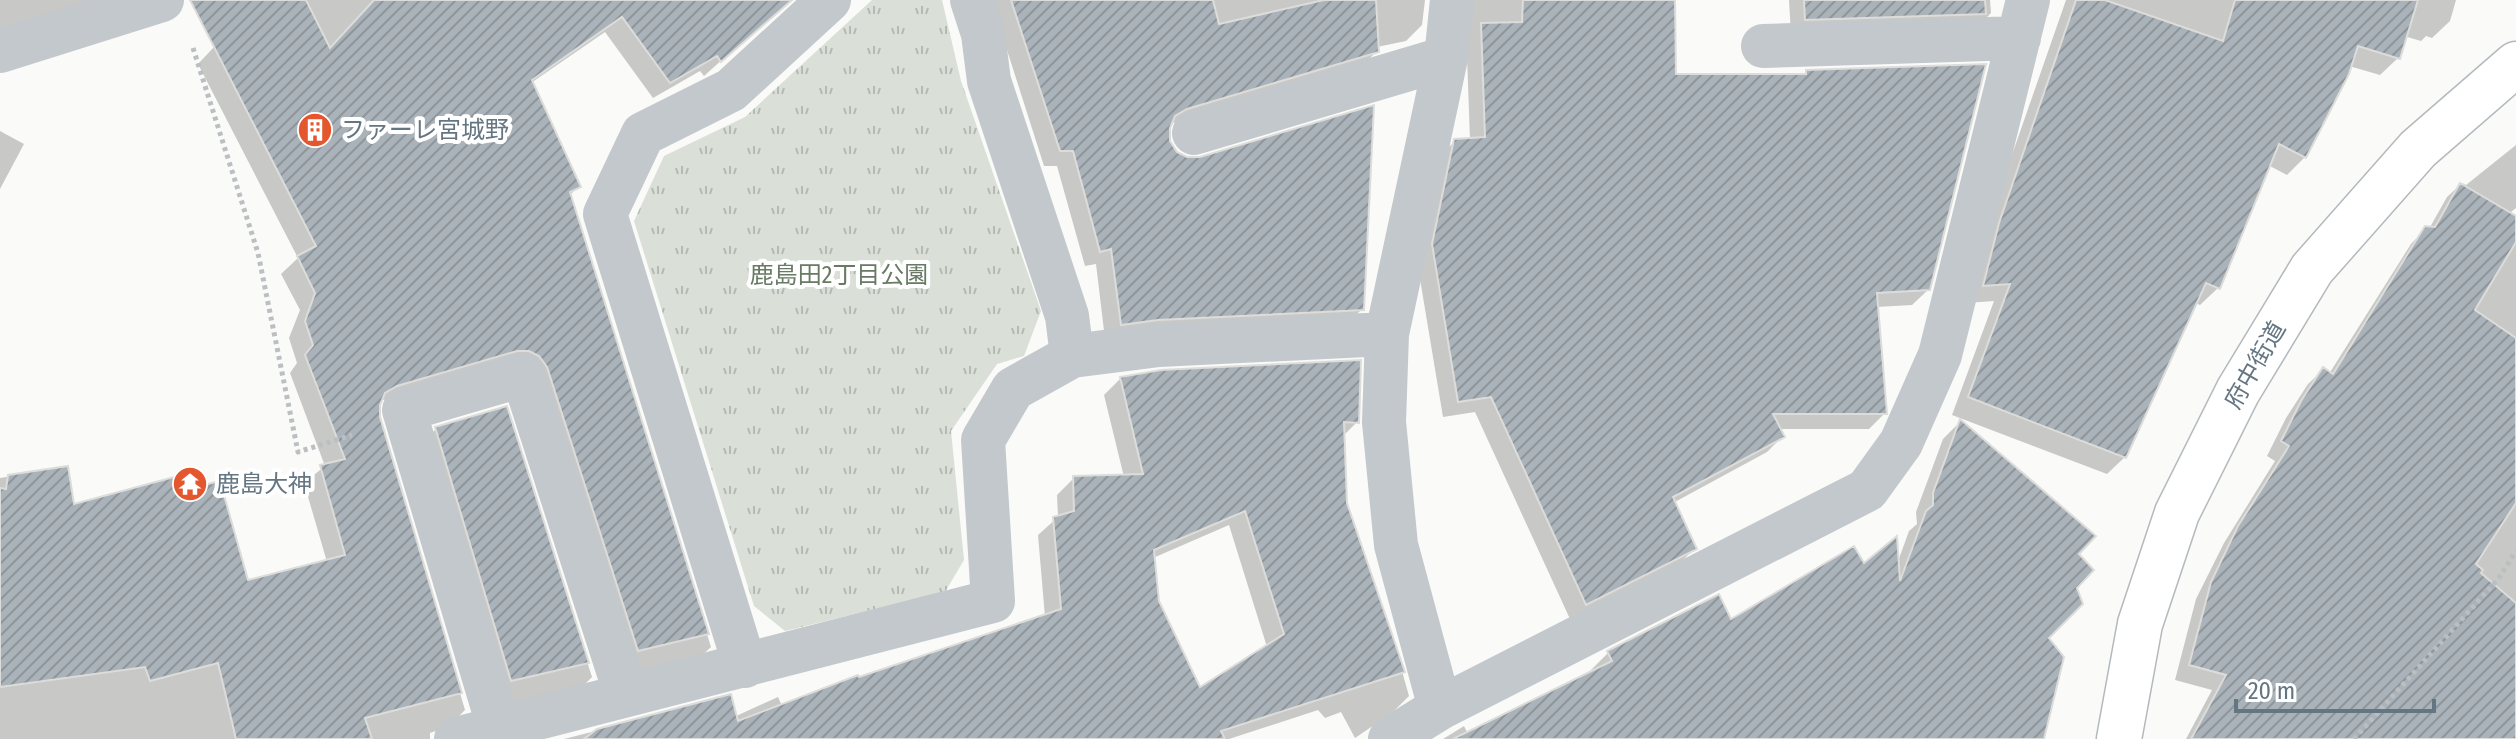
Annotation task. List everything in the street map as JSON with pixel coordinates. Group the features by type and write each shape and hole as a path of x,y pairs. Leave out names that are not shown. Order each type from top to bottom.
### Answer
{"highway":[{"name":"府中街道","path":"2119,739 2140,624 2172,527 2238,391 2312,269 2418,149 2516,64"}],"street":[{"path":"0,51 162,0"},
{"path":"745,666 605,214 643,134 731,90 829,0"},
{"path":"972,0 983,34 989,81 1067,316 1072,356"},
{"path":"1440,708 1396,545 1384,422 1387,334 1446,58 1452,0"},
{"path":"1390,739 1440,708 1867,490 1901,443 1940,355 2023,19 1763,46"},
{"path":"1194,133 1446,58"},
{"path":"456,739 993,601 983,440 1013,389 1072,356 1159,345 1387,334"},
{"path":"499,728 404,410 523,375 626,695"}],"path":[{"path":"192,45 258,253 298,452 407,418"},
{"path":"2354,739 2499,578 2516,551"}],"green space":[{"name":"鹿島田2丁目公園","path":"872,0 942,0 961,81 1041,311 1024,356 997,364 951,431 964,560 945,592 785,631 754,606 634,221 664,156 745,117"}],"building":[{"path":"190,0 306,0 330,48 374,0 792,0 721,62 717,56 670,83 622,17 532,80 581,187 570,192 709,634 638,651 547,367 539,356 529,351 517,351 397,386 385,393 380,405 380,417 462,693 365,718 372,739 236,739 218,663 150,681 145,667 0,687 0,488 6,489 8,475 68,466 74,504 189,473 192,488 220,481 248,580 345,555 320,465 345,459 305,355 313,345 305,321 315,293 297,256 316,246"},
{"path":"1011,0 1213,0 1219,24 1324,0 1376,0 1379,52 1187,109 1175,116 1170,128 1170,141 1177,152 1187,157 1200,157 1374,105 1364,310 1158,320 1121,325 1111,249 1100,252 1073,151 1060,151"},
{"path":"1523,0 1675,0 1676,74 1806,74 1806,70 1986,64 1930,290 1877,293 1887,414 1773,414 1785,437 1673,497 1697,549 1586,605 1491,397 1458,402 1432,244 1454,139 1485,137 1481,23 1522,22"},
{"path":"1804,0 1985,0 1986,14 1805,20"},
{"path":"2076,0 2105,0 2223,41 2235,0 2418,0 2400,59 2358,46 2349,74 2306,158 2279,144 2220,289 2206,283 2126,458 1968,397 2010,284 1983,286 1999,223"},
{"path":"2460,183 2516,216 2516,242 2475,310 2516,338 2516,503 2476,564 2483,570 2481,573 2516,603 2516,739 2191,739 2226,675 2189,665 2211,582 2238,526 2289,446 2281,441 2323,367 2333,374 2425,226 2435,227"},
{"path":"1361,360 1359,423 1344,422 1347,503 1405,672 1221,731 1225,739 584,739 597,729 731,694 738,721 858,675 1061,609 1053,517 1074,511 1073,476 1143,474 1120,377 1161,370","holes":["1245,511 1284,634 1200,687 1159,601 1154,550"]},
{"path":"507,406 589,663 511,681 435,427"},
{"path":"1960,419 2096,536 2079,554 2094,570 2077,588 2083,604 2049,638 2064,657 2044,739 1453,739 1612,661 1607,651 1719,594 1731,619 1854,546 1864,563 1897,536 1900,581 1926,511 1933,505 1933,493"}],"place":[{"name":"ファーレ宮城野","path":"315,130"},
{"name":"鹿島大神","path":"190,484"}]}
